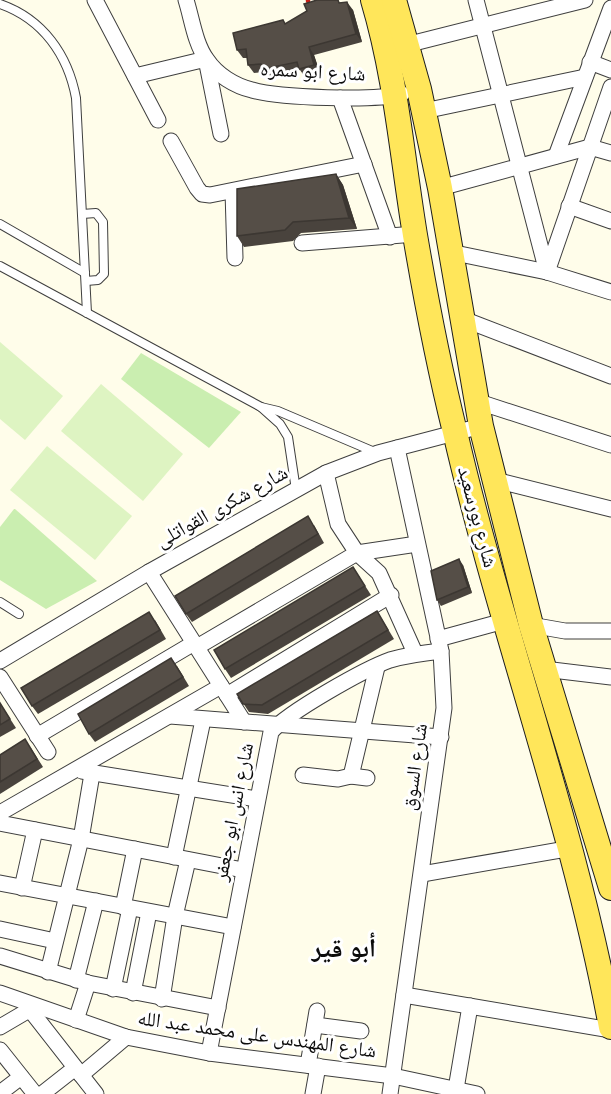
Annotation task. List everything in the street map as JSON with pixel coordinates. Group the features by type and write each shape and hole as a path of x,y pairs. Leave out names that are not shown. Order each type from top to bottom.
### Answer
{"main road":[{"name":"شارع بورسعيد","path":"374,0 421,100 440,188 481,426 531,626 603,847 611,888"},
{"name":"شارع بورسعيد","path":"394,0 397,47 395,95 415,234 454,432 504,621 572,848 609,1004 611,1028"}],"street":[{"path":"95,0 158,120"},
{"path":"186,0 206,59 221,134"},
{"path":"476,0 547,272"},
{"path":"397,47 585,0"},
{"path":"556,156 611,8"},
{"path":"135,76 206,59"},
{"name":"شارع ابو سمره","path":"206,59 234,83 252,91 340,98 395,95 421,100 500,94 585,78"},
{"path":"591,62 611,70"},
{"path":"547,272 611,87"},
{"path":"340,98 390,237"},
{"path":"171,141 202,194 233,191 364,164"},
{"path":"440,188 590,147 611,153"},
{"path":"233,191 235,258"},
{"path":"569,206 611,221"},
{"path":"302,243 415,234"},
{"path":"450,252 547,272 611,292"},
{"path":"463,319 611,376"},
{"path":"476,401 611,445"},
{"name":"شارع شكرى القواتلى","path":"0,661 149,572 326,473 378,453 481,426"},
{"name":"شارع السوق","path":"390,1094 441,737 444,689 439,645 397,448"},
{"path":"326,473 338,524 357,553 380,573 415,654"},
{"path":"495,480 611,510"},
{"path":"37,736 357,553 417,544"},
{"path":"149,572 244,722"},
{"path":"0,813 170,716 224,690 391,595"},
{"name":"شارع انس ابو جعفر","path":"209,1053 271,732 277,725 377,667 504,621"},
{"path":"531,626 565,631 611,631"},
{"path":"351,777 377,667"},
{"path":"544,669 611,677"},
{"path":"0,676 48,752"},
{"path":"170,716 441,737"},
{"path":"162,999 175,916 189,789 203,720"},
{"path":"76,770 257,799"},
{"path":"48,972 65,896 81,839 92,774"},
{"path":"303,776 339,779 367,778"},
{"path":"0,822 243,870"},
{"path":"22,888 35,830"},
{"path":"422,874 572,848"},
{"path":"113,989 135,849"},
{"path":"0,883 233,927"},
{"path":"76,1020 96,902"},
{"path":"133,993 149,912"},
{"path":"0,929 55,941"},
{"path":"0,956 48,972 113,989 218,1008"},
{"name":"شارع المهندس على محمد عبد الله","path":"0,993 27,1006 126,1037 209,1053 393,1076 477,1094"},
{"path":"404,995 611,1028"},
{"path":"0,1027 27,1006 92,1092"},
{"path":"456,1089 470,1006"},
{"path":"313,1094 316,1018 361,1031"},
{"path":"42,1094 126,1037"},
{"path":"2,1056 35,1094"},
{"path":"0,1093 21,1077"}],"lane":[{"path":"0,4 37,24 59,50 68,65 76,98 87,313"},
{"path":"0,224 86,278 98,280 104,274 103,222 96,213 82,214"},
{"path":"0,266 261,407 280,424 288,437 296,490"},
{"path":"261,407 278,411 378,453"},
{"path":"0,602 20,614"}],"green space":[{"path":"0,342 63,396 25,440 0,419"},
{"path":"141,353 241,412 209,448 121,379"},
{"path":"101,384 183,454 143,501 61,431"},
{"path":"47,446 132,516 95,560 10,490"},
{"path":"14,509 97,581 46,609 0,580 0,527"}],"building":[{"path":"317,0 347,2 356,34 309,47 314,65 299,69 297,62 263,69 261,64 248,65 246,49 237,50 233,33 283,20 285,24 307,11 304,4"},
{"path":"336,174 349,218 293,222 285,230 237,236 237,189"},
{"path":"308,516 318,534 186,614 175,596"},
{"path":"459,559 468,587 437,600 431,571"},
{"path":"353,567 365,586 225,669 214,650"},
{"path":"377,611 388,630 262,705 243,704 237,694"},
{"path":"149,612 160,630 32,706 21,688"},
{"path":"171,658 183,677 89,734 78,714"},
{"path":"0,703 10,719 0,725"},
{"path":"25,739 37,759 0,782 0,755"}],"district":[{"name":"أبو قير","path":"344,949"}]}
